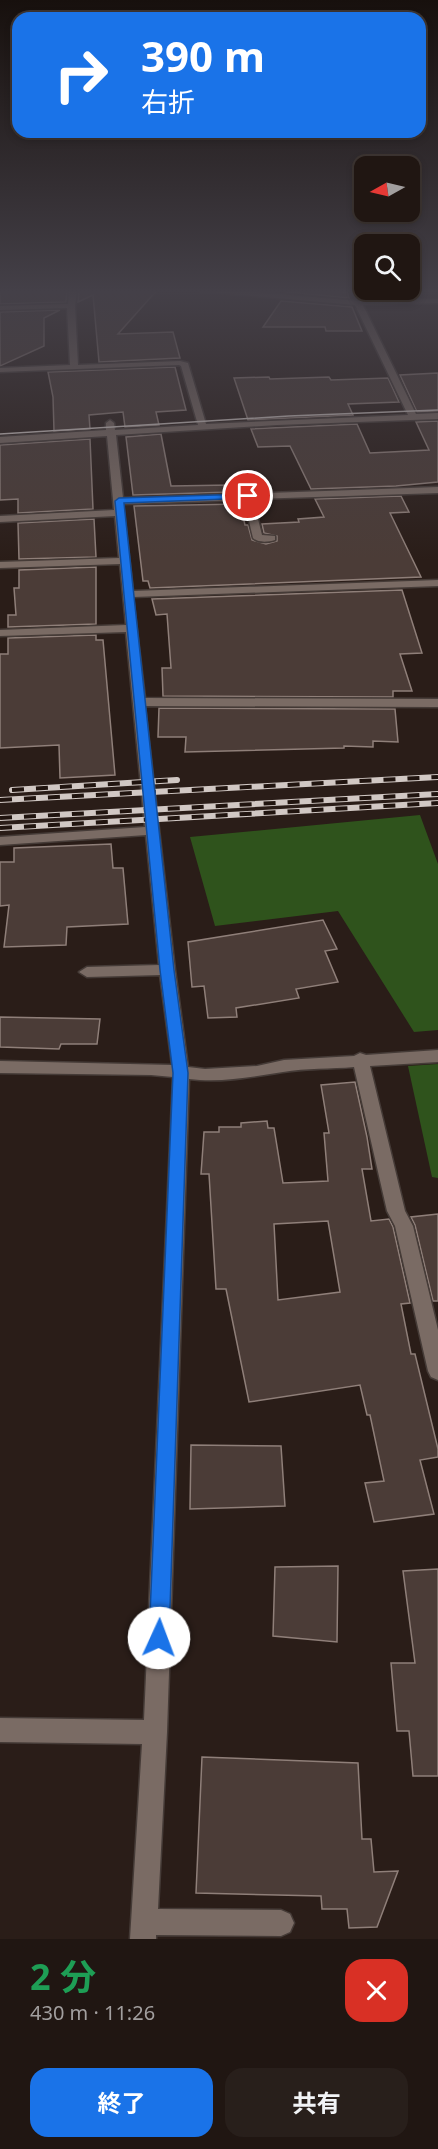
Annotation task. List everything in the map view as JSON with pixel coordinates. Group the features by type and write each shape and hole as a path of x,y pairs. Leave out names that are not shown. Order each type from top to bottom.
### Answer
{"street":[{"path":"189,379 203,427"},
{"path":"395,379 413,417"},
{"path":"341,410 438,406"},
{"path":"319,410 330,410"},
{"path":"0,440 200,417 307,411"},
{"path":"0,431 203,427 438,416"},
{"path":"111,428 130,594 138,702 167,970 181,1073 155,1732 144,1930 281,1923"},
{"path":"0,519 248,496 438,490"},
{"path":"248,496 258,538 271,538"},
{"path":"0,565 126,561"},
{"path":"130,594 438,583"},
{"path":"0,633 132,628"},
{"path":"138,702 438,703"},
{"path":"0,841 152,831"},
{"path":"87,972 167,970"},
{"path":"0,1067 151,1069 205,1075 257,1072 284,1066 360,1059 438,1056"},
{"path":"360,1059 396,1211 404,1226 438,1371"},
{"path":"0,1730 155,1732"}],"green space":[{"path":"420,815 438,864 438,1030 414,1032 338,911 215,926 190,837"},
{"path":"438,1064 438,1178 432,1177 408,1066"}],"building":[{"path":"49,379 178,379 186,410 156,412 159,425 125,427 123,412 89,415 90,429 54,431 53,397"},
{"path":"234,379 389,379 399,402 348,404 353,415 248,420"},
{"path":"402,379 438,379 438,411 417,412"},
{"path":"438,421 438,482 396,486 311,489 290,446 258,447 251,429 357,424 370,453 429,450 416,422"},
{"path":"161,434 171,486 230,485 231,492 133,495 126,437"},
{"path":"90,439 93,509 18,513 18,499 0,500 0,445"},
{"path":"401,496 409,512 390,513 421,577 150,588 148,581 143,581 134,506 240,504 245,525 248,525 252,540 266,544 277,541 277,536 264,533 262,524 299,522 298,519 324,517 315,499"},
{"path":"94,519 96,557 19,559 18,523"},
{"path":"96,567 96,624 8,627 8,615 16,615 14,588 19,588 19,570"},
{"path":"402,590 422,653 400,654 412,691 393,691 393,697 163,696 162,668 171,668 167,614 156,615 152,599"},
{"path":"96,635 96,640 103,640 115,775 60,778 59,745 0,748 0,654 8,654 8,638"},
{"path":"159,708 395,709 398,742 373,741 373,747 185,752 186,737 158,737"},
{"path":"111,844 113,868 123,868 128,924 67,927 66,945 4,947 9,905 0,906 0,862 14,862 14,848"},
{"path":"323,920 337,949 325,951 338,982 296,989 299,998 236,1008 237,1017 208,1018 204,986 192,987 188,942"},
{"path":"0,1017 100,1019 97,1044 61,1044 59,1049 0,1047"},
{"path":"355,1082 372,1169 362,1169 371,1221 389,1219 393,1227 410,1303 401,1304 411,1354 415,1354 438,1449 438,1457 420,1460 434,1514 374,1522 365,1483 384,1481 370,1415 367,1415 360,1385 249,1402 226,1289 216,1289 209,1174 201,1174 204,1132 219,1132 219,1127 241,1127 241,1123 267,1121 268,1128 274,1128 283,1183 328,1181 324,1133 329,1133 321,1085","holes":["328,1221 340,1292 278,1300 274,1224"]},
{"path":"438,1214 438,1301 433,1301 415,1225 411,1217"},
{"path":"191,1445 281,1446 285,1506 190,1509"},
{"path":"338,1566 337,1642 273,1636 275,1567"},
{"path":"438,1569 438,1776 413,1776 409,1731 397,1731 391,1663 415,1663 403,1571"},
{"path":"202,1757 358,1763 362,1839 371,1839 374,1872 398,1871 377,1927 349,1928 347,1909 322,1909 321,1896 196,1893"}],"tram line":[{"path":"0,434 289,416 438,410"}],"railway":[{"path":"0,800 438,777"},
{"path":"12,790 177,780"},
{"path":"0,818 438,794"},
{"path":"0,828 438,803"}],"route":[{"path":"159,1638 181,1073 167,970 119,501 248,496"}]}
